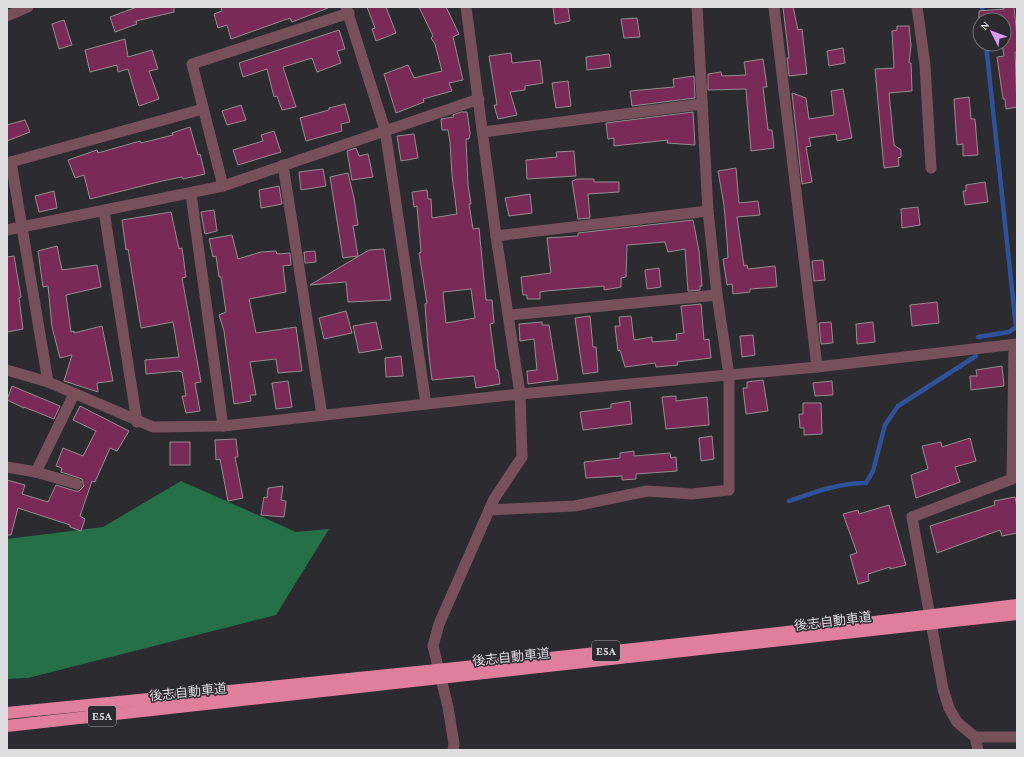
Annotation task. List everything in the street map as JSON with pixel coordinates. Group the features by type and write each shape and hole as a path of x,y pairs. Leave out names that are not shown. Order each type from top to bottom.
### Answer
{"highway":[{"name":"後志自動車道","path":"7,726 196,700 1017,605"},
{"name":"後志自動車道","path":"7,713 196,700 1017,614"}],"street":[{"path":"7,16 28,7"},
{"path":"453,750 454,744 448,707 433,646 439,624 489,510 522,457 520,394 510,315 496,236 466,7"},
{"path":"489,510 574,506 647,491 692,494 728,490 729,375 717,295 708,211 697,7"},
{"path":"774,7 817,367"},
{"path":"917,7 925,65 931,168"},
{"path":"224,186 192,64 348,10 385,130 426,404"},
{"path":"7,230 191,194 224,186 479,99"},
{"path":"483,132 702,104"},
{"path":"48,382 24,227 9,162 204,109"},
{"path":"283,165 322,415"},
{"path":"191,194 223,426"},
{"path":"104,211 137,422"},
{"path":"496,236 708,211"},
{"path":"510,315 717,295"},
{"path":"7,370 48,382 137,422 153,427 223,426 520,394 817,367 1016,344 1012,479 912,517 943,689 949,708 957,722 975,737 978,750"},
{"path":"36,472 74,394"},
{"path":"7,467 36,472 77,484"},
{"path":"975,737 1017,737"}],"green space":[{"path":"181,481 296,532 329,529 276,615 28,678 7,679 7,539 103,527"}],"building":[{"path":"137,7 174,7 174,12 136,21 137,24 115,32 110,17"},
{"path":"221,7 328,8 292,22 290,18 231,39 227,25 218,28 214,14 222,11"},
{"path":"367,7 386,7 396,33 376,41 372,29 375,28"},
{"path":"419,7 446,7 459,34 453,37 463,80 449,83 452,91 423,99 424,102 396,113 384,74 408,65 414,78 442,71 435,44 431,38 433,36"},
{"path":"553,7 568,7 570,21 555,24"},
{"path":"783,7 793,7 798,30 802,29 807,74 789,76 787,58 789,58"},
{"path":"1004,7 1014,7 1017,37 1017,52 1015,52 1017,107 1006,109 1005,99 1003,99 997,57 1004,56 1003,52 1012,52 1012,12 979,12 1004,9"},
{"path":"637,18 640,37 624,38 621,19"},
{"path":"64,20 72,45 59,49 52,24"},
{"path":"897,26 909,26 911,45 909,63 911,63 912,91 889,93 894,145 901,150 901,157 898,158 899,166 884,168 875,69 894,68 892,31 897,30"},
{"path":"339,30 345,49 337,51 341,63 317,72 312,58 283,67 296,107 282,110 277,96 274,97 267,69 243,77 239,63"},
{"path":"125,39 128,57 152,50 158,69 149,71 159,99 139,106 128,69 118,72 117,65 90,72 85,50"},
{"path":"843,48 845,63 829,66 827,51"},
{"path":"511,53 512,63 540,60 543,83 525,86 525,90 510,92 517,115 498,119 494,105 497,105 489,56"},
{"path":"609,54 611,67 587,70 586,57"},
{"path":"763,59 767,87 763,87 768,130 772,130 774,148 751,151 746,89 708,90 708,74 721,72 722,76 746,75 744,62"},
{"path":"694,76 695,98 632,106 630,91 674,87 673,79"},
{"path":"568,81 571,106 556,108 552,83"},
{"path":"843,89 852,138 837,141 836,134 809,138 811,146 806,147 812,182 802,184 792,93 806,98 809,119 834,115 831,91"},
{"path":"969,97 971,119 975,119 978,155 963,156 963,144 957,145 954,99"},
{"path":"345,104 350,122 341,124 342,131 306,141 300,118"},
{"path":"241,105 246,120 227,125 222,111"},
{"path":"461,112 467,112 470,133 469,139 466,139 468,185 471,204 469,204 473,229 479,228 486,300 492,300 494,323 490,324 496,370 498,370 500,384 476,388 474,376 432,380 425,304 427,303 419,253 421,252 417,206 414,207 412,192 427,190 428,199 431,199 432,218 457,214 448,130 442,130 441,119 454,117 453,115","holes":["471,289 475,318 446,323 443,292"]},
{"path":"693,112 695,145 667,143 668,140 614,146 614,138 608,139 606,123"},
{"path":"25,120 30,132 7,141 7,125"},
{"path":"190,127 198,155 200,154 205,174 183,179 182,177 162,181 90,199 84,175 75,178 68,160 97,150 98,153 140,141 141,143 173,135 172,133"},
{"path":"274,131 281,152 238,165 233,150 263,141 261,135"},
{"path":"414,134 418,158 401,161 397,136"},
{"path":"356,148 359,156 368,154 373,177 352,180 347,151"},
{"path":"574,151 576,176 527,179 526,160 557,157 556,152"},
{"path":"736,168 739,203 758,201 760,215 737,217 744,266 747,265 748,269 775,266 777,287 750,289 750,292 733,294 732,284 727,285 723,259 728,258 727,240 724,205 718,171"},
{"path":"323,169 326,186 301,190 299,172"},
{"path":"348,173 358,225 353,226 358,256 343,258 330,177"},
{"path":"577,179 594,179 594,182 619,182 619,192 588,194 590,218 578,219 572,181"},
{"path":"985,182 988,202 965,205 963,191 966,191 966,185"},
{"path":"279,186 282,204 261,208 259,190"},
{"path":"54,191 57,208 39,212 35,196"},
{"path":"530,194 532,213 509,216 505,198"},
{"path":"918,207 920,225 902,228 901,209"},
{"path":"214,210 217,231 205,234 201,212"},
{"path":"171,212 179,249 182,248 186,277 182,278 201,382 195,383 200,411 186,413 182,396 186,396 182,372 146,374 145,360 179,357 173,322 141,328 128,249 126,250 122,220"},
{"path":"693,220 699,251 702,286 700,286 700,290 688,291 685,249 668,252 665,242 627,245 626,277 621,278 621,287 604,290 604,286 546,291 540,292 540,299 527,299 527,295 523,295 521,277 551,273 547,238 578,236 578,233"},
{"path":"232,235 238,259 261,252 276,251 277,254 290,253 291,265 283,266 286,292 249,299 256,333 296,327 302,371 278,373 276,359 250,362 256,395 250,395 251,401 234,404 224,331 219,315 226,312 221,277 219,277 216,256 213,257 209,239"},
{"path":"57,246 62,270 97,265 101,287 66,295 71,332 74,331 74,333 102,326 113,381 97,383 98,392 64,381 72,355 60,358 52,327 48,286 43,287 38,251"},
{"path":"384,249 391,300 348,302 346,282 310,285 369,250"},
{"path":"315,251 316,262 305,263 304,252"},
{"path":"14,256 21,297 19,298 23,329 7,332 7,257"},
{"path":"823,260 825,280 814,281 812,261"},
{"path":"659,268 661,287 647,289 645,270"},
{"path":"937,302 939,323 912,326 910,305"},
{"path":"701,304 704,340 709,339 711,358 677,362 678,365 656,367 655,363 625,367 620,350 618,351 615,326 620,326 619,317 631,316 634,340 652,337 652,342 677,340 676,334 684,333 681,306"},
{"path":"346,311 352,333 324,339 319,318"},
{"path":"590,316 593,347 596,347 598,372 583,374 575,318"},
{"path":"376,322 382,349 359,353 353,326"},
{"path":"542,322 542,325 549,325 558,380 528,384 527,371 537,370 534,339 520,341 519,324"},
{"path":"831,322 833,343 821,344 819,323"},
{"path":"873,322 875,342 857,344 856,324"},
{"path":"753,335 755,355 742,357 740,336"},
{"path":"401,356 403,376 386,377 385,358"},
{"path":"1002,366 1004,386 971,390 970,376 977,376 976,370"},
{"path":"763,380 768,411 746,414 743,388 747,388 747,382"},
{"path":"288,381 292,407 276,409 272,383"},
{"path":"832,381 833,395 815,396 813,383"},
{"path":"12,386 60,406 54,419 7,400"},
{"path":"676,396 676,401 707,397 709,425 666,429 662,397"},
{"path":"630,401 632,424 583,430 580,412 611,408 611,404"},
{"path":"803,403 821,403 822,434 804,435 804,428 800,428 799,414 803,414"},
{"path":"80,406 129,431 117,451 110,448 95,482 92,481 80,516 85,519 81,531 70,527 70,525 18,508 11,535 7,535 7,480 25,485 22,494 48,502 56,485 75,491 79,491 84,486 82,479 61,472 62,468 56,466 63,448 83,456 96,431 73,420"},
{"path":"712,436 714,459 701,461 699,438"},
{"path":"970,438 976,461 955,467 960,482 916,498 911,475 928,469 922,446 941,442 942,447"},
{"path":"236,439 238,457 235,457 243,498 228,501 220,459 216,460 215,440"},
{"path":"170,442 190,442 190,465 170,465"},
{"path":"634,451 634,456 670,453 671,458 676,457 677,471 636,474 636,479 622,480 622,476 586,478 584,462 620,458 620,453"},
{"path":"283,486 281,500 286,501 284,517 261,515 264,497 267,498 268,488"},
{"path":"1015,497 1017,507 1017,533 1002,536 1000,530 937,553 930,526 995,505 994,501"},
{"path":"889,505 906,565 890,569 890,567 868,574 869,581 858,584 850,555 857,553 843,514 858,510 859,514"}],"waterway":[{"path":"982,7 983,12"},
{"path":"978,337 1009,332 1016,327 987,52"},
{"path":"789,501 837,486 866,483 873,471 885,425 898,406 976,356"}]}
